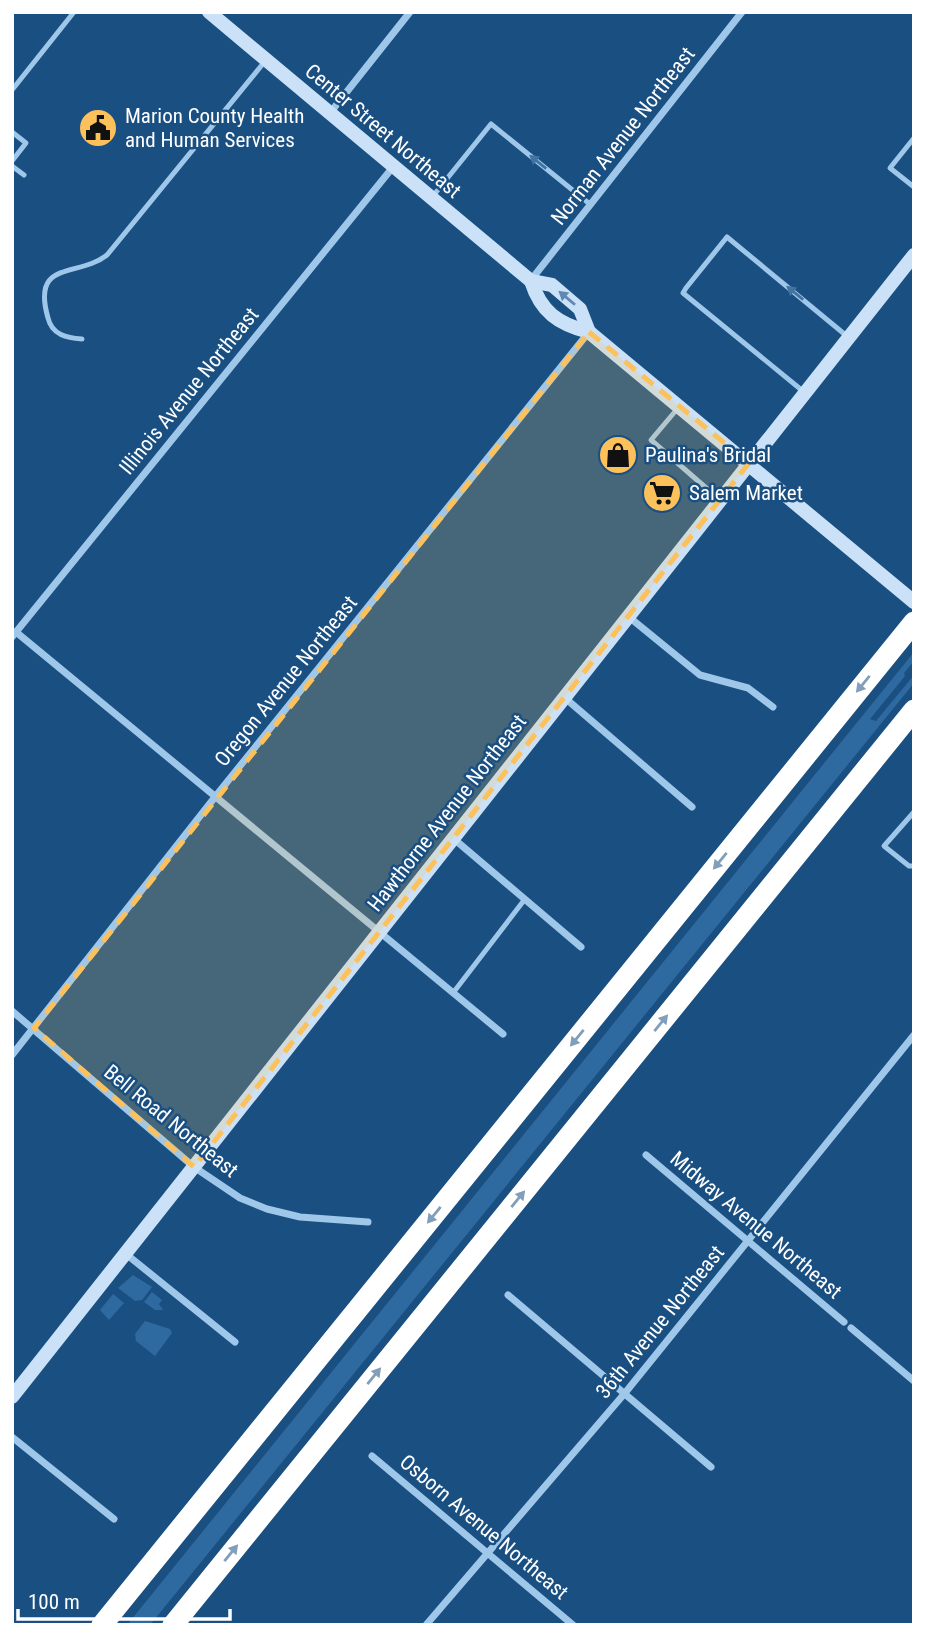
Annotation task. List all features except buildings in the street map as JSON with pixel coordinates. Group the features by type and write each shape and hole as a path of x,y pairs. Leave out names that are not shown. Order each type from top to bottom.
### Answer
{"highway":[{"path":"102,1625 914,622"},
{"path":"173,1625 914,710"}],"main road":[{"name":"Center Street Northeast","path":"209,12 531,281 552,285 580,309 589,332"},
{"name":"Hawthorne Avenue Northeast","path":"12,1396 914,255"},
{"name":"Center Street Northeast","path":"531,281 537,301 567,326 589,332 914,602"}],"street":[{"path":"330,113 410,12"},
{"name":"Norman Avenue Northeast","path":"531,281 742,12"},
{"name":"Illinois Avenue Northeast","path":"14,634 393,167"},
{"name":"Oregon Avenue Northeast","path":"12,1055 215,797 589,332"},
{"path":"629,617 700,675 748,688 773,707"},
{"path":"14,634 503,1034"},
{"path":"565,698 692,807"},
{"path":"454,839 581,947"},
{"name":"Bell Road Northeast","path":"12,1011 194,1167 240,1198 267,1209 300,1217 368,1222"},
{"name":"36th Avenue Northeast","path":"426,1625 625,1393 914,1035"},
{"name":"Midway Avenue Northeast","path":"646,1155 844,1322"},
{"path":"125,1253 235,1342"},
{"path":"508,1295 711,1467"},
{"path":"851,1328 914,1381"},
{"path":"12,1437 114,1518"},
{"name":"Osborn Avenue Northeast","path":"372,1456 573,1625"}],"lane":[{"path":"13,89 73,13"},
{"path":"82,339 67,338 56,332 48,322 45,291 49,280 66,270 89,266 107,255 266,60"},
{"path":"431,199 491,124 591,205"},
{"path":"12,132 26,143 12,164 24,176"},
{"path":"914,138 890,168 914,187"},
{"path":"804,392 682,293 686,288 727,237 848,337"},
{"path":"680,405 651,440 721,500"},
{"path":"914,812 884,846 909,866 914,866"},
{"path":"453,992 524,899"}],"highlighted area":[{"path":"589,332 749,463 194,1167 34,1028"}],"shaded area":[{"path":"914,652 914,661 904,673 905,676 870,719 876,721 914,675 914,683 150,1625 127,1625"},
{"path":"133,1275 152,1287 142,1300 135,1301 118,1288"},
{"path":"152,1292 162,1300 159,1304 163,1310 155,1310 144,1302"},
{"path":"113,1294 124,1303 109,1320 100,1310"},
{"path":"145,1321 170,1329 172,1333 155,1356 136,1341 135,1334"}],"place":[{"name":"Marion County Health and Human Services","path":"98,128"},
{"name":"Paulina's Bridal","path":"618,455"},
{"name":"Salem Market","path":"662,493"}]}
